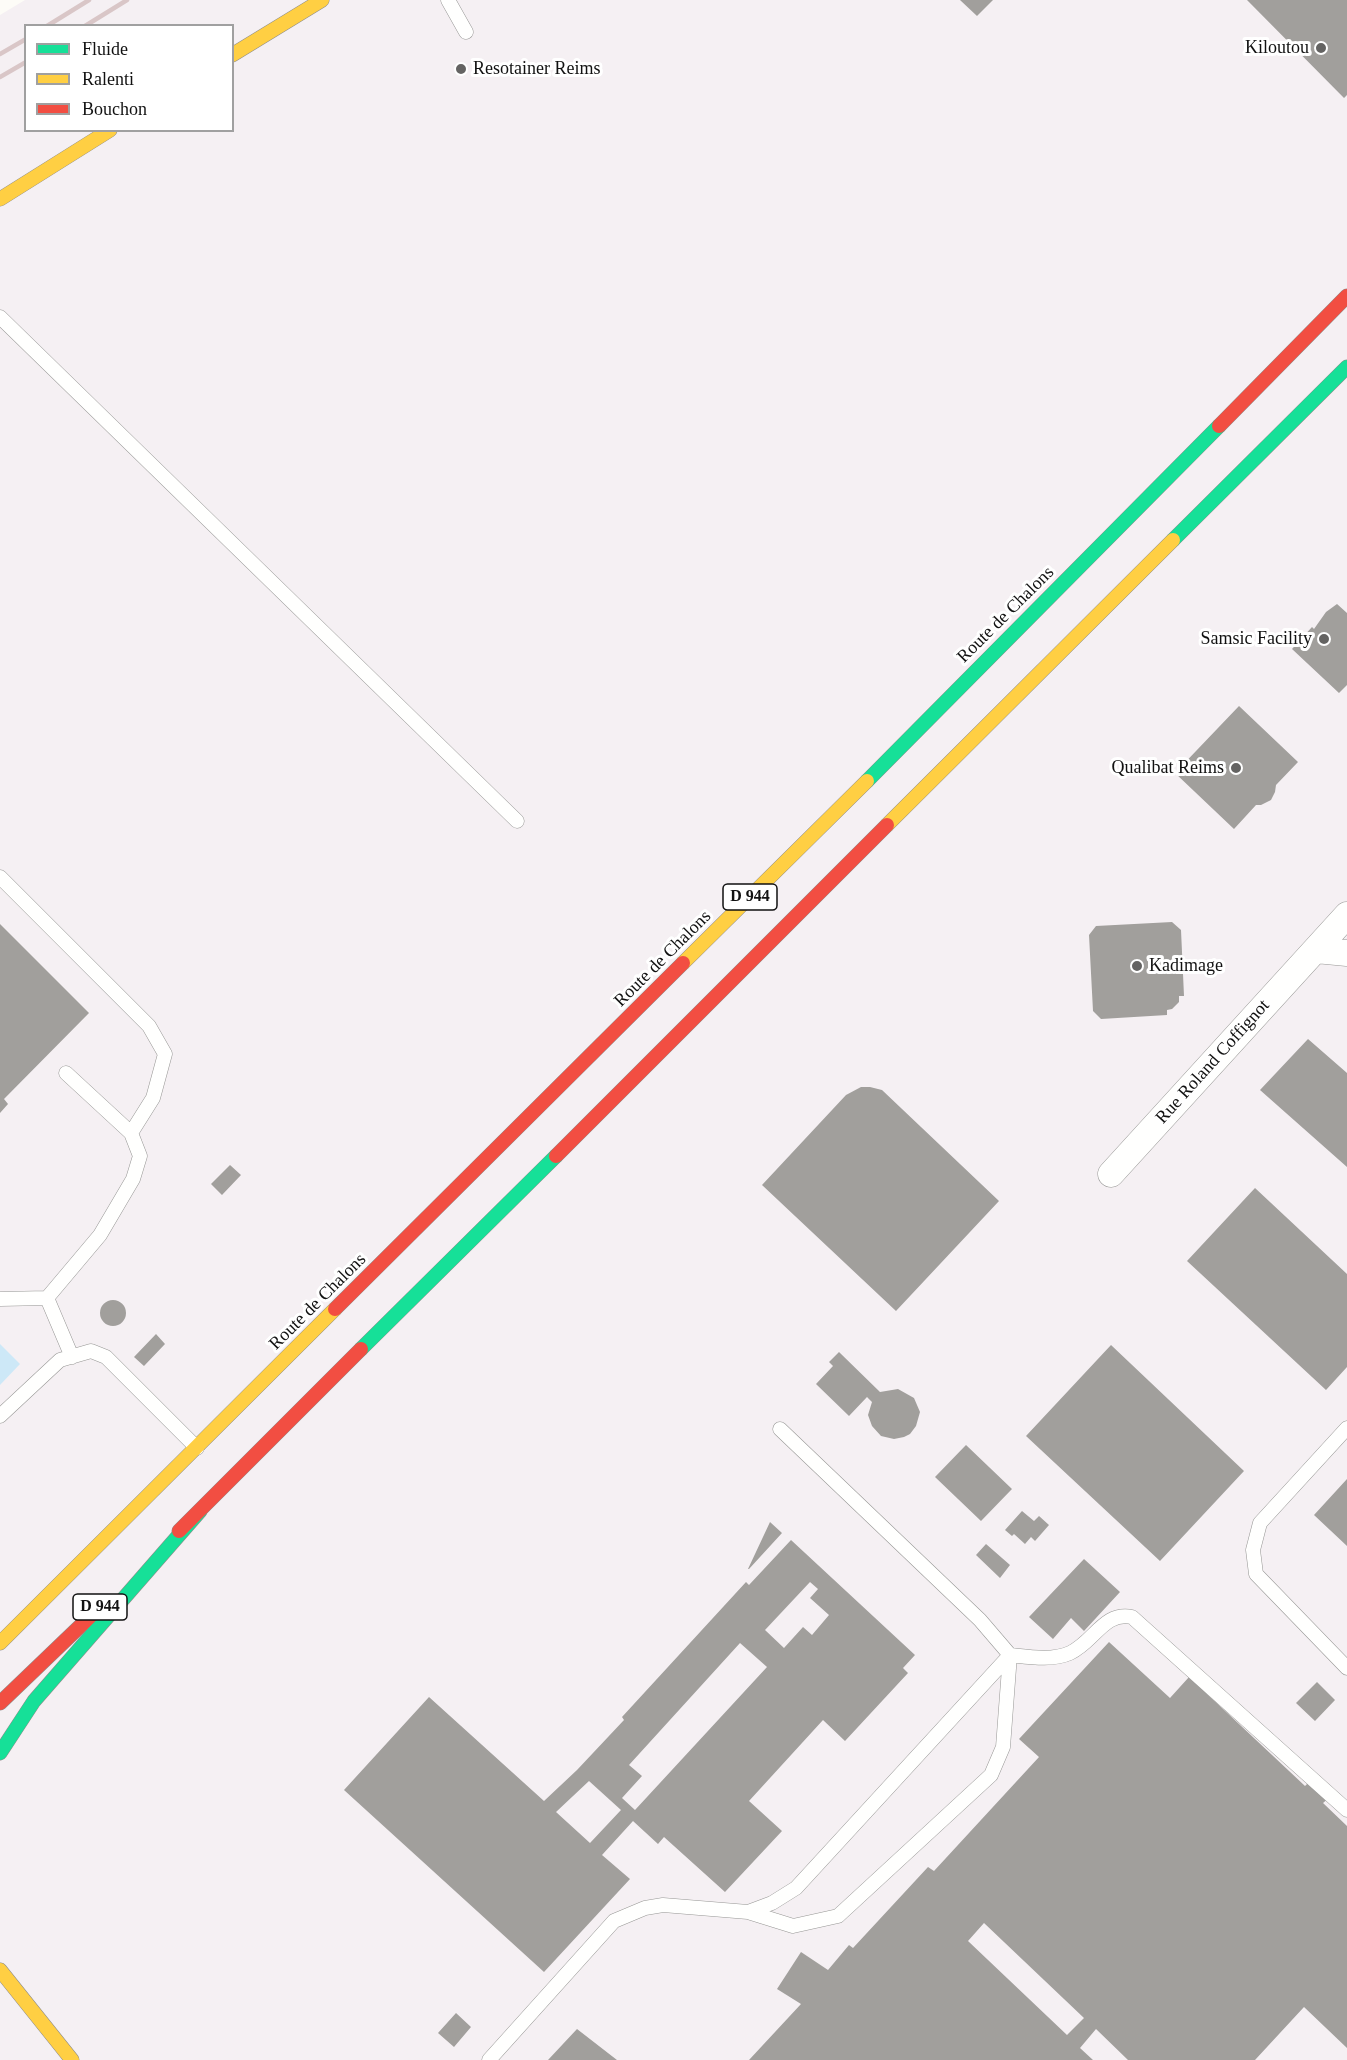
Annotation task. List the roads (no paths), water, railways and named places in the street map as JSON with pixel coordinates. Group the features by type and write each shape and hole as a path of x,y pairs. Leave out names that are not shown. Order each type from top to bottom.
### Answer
{"main road":[{"path":"234,54 322,0"},
{"path":"0,198 107,132"},
{"name":"Route de Chalons","path":"0,1643 978,669 1347,296"},
{"name":"D 944","path":"0,1703 200,1510 1347,367"},
{"path":"0,1753 34,1701 200,1510"},
{"path":"0,1970 72,2060"}],"street":[{"name":"Rue Roland Coffignot","path":"1111,1174 1347,915"},
{"path":"1316,950 1347,953"}],"lane":[{"path":"448,0 466,32"},
{"path":"0,317 517,821"},
{"path":"1223,492 1347,386"},
{"path":"0,877 149,1026 165,1054 153,1098 131,1133"},
{"path":"0,1299 47,1298 100,1235 133,1179 140,1156 131,1133 66,1072"},
{"path":"47,1298 72,1357"},
{"path":"0,1416 60,1360 92,1352 106,1357 197,1448"},
{"path":"1347,1428 1260,1523 1253,1550 1256,1574 1347,1668"},
{"path":"780,1429 980,1620 1010,1655 1047,1658 1070,1653 1113,1618 1122,1615 1132,1617 1347,1809"},
{"path":"489,2060 614,1921 645,1908 663,1905 748,1912 793,1926 838,1916 991,1775 1003,1747 1010,1655"},
{"path":"748,1912 772,1903 796,1888 1010,1655"}],"water":[{"path":"0,1344 20,1364 0,1385"}],"railway":[{"path":"50,24 89,0"},
{"path":"88,24 127,0"},
{"path":"0,54 24,40"},
{"path":"0,77 24,63"}],"place":[{"name":"Kiloutou","path":"1321,48"},
{"name":"Resotainer Reims","path":"461,69"},
{"name":"Samsic Facility","path":"1324,639"},
{"name":"Qualibat Reims","path":"1236,768"},
{"name":"Kadimage","path":"1137,966"}]}
